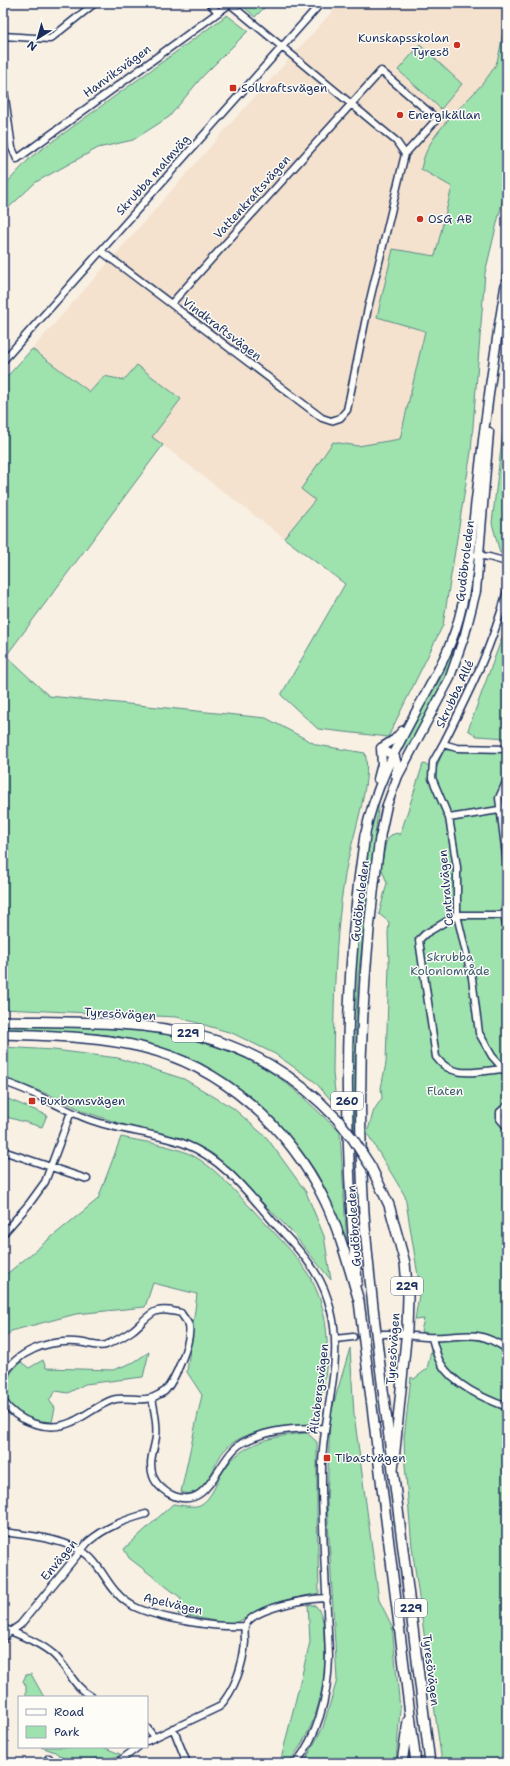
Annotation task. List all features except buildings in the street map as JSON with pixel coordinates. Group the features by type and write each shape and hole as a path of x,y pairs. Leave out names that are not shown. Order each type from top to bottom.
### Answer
{"highway":[{"name":"Gudöbroleden","path":"359,1301 349,1171 348,1064 353,936 365,835"},
{"name":"Gudöbroleden","path":"380,838 364,971 361,1034 361,1121 368,1256 393,1470"},
{"name":"Tyresövägen","path":"3,1021 140,1026 186,1032 248,1053 276,1068 310,1093 338,1120 353,1139 371,1167 389,1205 405,1263 408,1296 406,1344 393,1470 430,1763"},
{"name":"Tyresövägen","path":"3,1034 88,1038 143,1047 186,1063 204,1072 239,1095 267,1118 282,1134 312,1177 325,1202 338,1235 359,1301 416,1763"},
{"path":"402,1763 410,1706"}],"main road":[{"name":"Gudöbroleden","path":"365,835 371,808 393,755 443,661 456,629 471,555 477,485 494,353 507,275"},
{"name":"Gudöbroleden","path":"380,838 390,796 405,760 448,680 465,634 476,591 480,556 494,353"},
{"path":"380,748 395,739 412,719"},
{"path":"380,748 393,755 397,765 390,796"},
{"path":"371,808 382,764 380,748"}],"street":[{"path":"3,36 50,38 95,3"},
{"path":"209,3 218,12"},
{"path":"231,3 396,141 405,154"},
{"name":"Hanviksvägen","path":"3,84 12,148 17,159 231,3"},
{"name":"Skrubba malmväg","path":"3,361 321,3"},
{"name":"Vattenkraftsvägen","path":"172,304 350,104 382,71 437,119 405,154"},
{"name":"Vindkraftsvägen","path":"101,251 322,418 331,421 340,418 347,410 368,308 405,154"},
{"path":"471,555 507,562"},
{"name":"Skrubba Allé","path":"507,591 494,632 472,687 443,744 457,748 507,749"},
{"name":"Centralvägen","path":"443,744 434,762 432,778 449,818 457,867 457,914 472,978 479,1033 492,1056 505,1071"},
{"path":"507,780 499,798 499,810 507,864"},
{"path":"449,818 499,810"},
{"path":"507,896 504,915 507,930"},
{"path":"504,915 457,914 425,934 419,940 436,1057 441,1064 458,1073 505,1071"},
{"name":"Ältabergsvägen","path":"3,1082 100,1123 185,1144 207,1156 228,1172 296,1246 315,1272 329,1305 335,1339 334,1368 325,1428 323,1488 329,1657 325,1700 315,1732 296,1763"},
{"path":"507,1106 500,1112 500,1118 507,1127"},
{"path":"3,1234 40,1190 52,1166 71,1112"},
{"path":"3,1151 52,1166 87,1179"},
{"path":"3,1376 7,1368 25,1353 44,1345 76,1342 104,1346 132,1331 155,1311 168,1310 181,1313 189,1326 186,1347 173,1379 164,1392 152,1398 119,1398 105,1403 72,1423 48,1427 27,1422 9,1410 3,1401"},
{"path":"383,1334 402,1334"},
{"path":"413,1336 432,1338 471,1334 492,1339 507,1349"},
{"path":"335,1339 354,1337"},
{"path":"432,1338 440,1361 447,1371 464,1386 488,1400 507,1407"},
{"path":"152,1398 156,1436 151,1460 154,1477 162,1489 182,1499 194,1498 203,1493 212,1482 229,1455 242,1444 278,1430 296,1428 325,1428"},
{"name":"Envägen","path":"3,1640 11,1631 20,1625 80,1551 101,1531 114,1524 146,1514"},
{"name":"Apelvägen","path":"3,1532 30,1535 80,1551 92,1560 115,1591 133,1606 157,1614 205,1623 246,1626"},
{"path":"148,1740 219,1707 230,1694 241,1661 245,1643 246,1626 254,1617 269,1609 291,1602 327,1598"},
{"path":"3,1628 54,1654 79,1688 91,1696"},
{"path":"174,1728 187,1763"},
{"path":"148,1729 154,1737"},
{"path":"117,1763 137,1748"},
{"path":"44,1763 49,1758"}],"shaded area":[{"path":"340,3 505,3 506,16 496,65 421,169 452,187 435,256 393,249 425,331 400,439 358,446 333,442 315,500 284,538 152,437 181,399 137,366 124,380 104,376 91,392 32,349 231,123"}],"green space":[{"path":"269,3 255,17 241,4"},
{"path":"505,3 507,3 507,182 485,273 471,452 443,625 388,737 318,729 281,695 345,584 284,538 315,500 301,489 333,442 358,446 400,439 425,331 377,317 393,249 435,256 452,187 421,169 425,154 442,127 476,91 495,66 501,45"},
{"path":"227,15 248,31 202,77 169,117 133,140 98,148 36,182 3,213 3,187 31,157"},
{"path":"420,45 462,84 441,109 398,70"},
{"path":"32,349 90,392 104,376 124,380 137,365 181,399 152,437 163,445 6,656 49,696 266,718 317,745 365,753 367,765 364,796 345,875 341,900 335,974 333,1073 335,1092 331,1100 314,1081 275,1054 232,1033 177,1017 3,1009 3,381"},
{"path":"507,398 507,553 500,553 492,523"},
{"path":"507,624 507,738 477,736 468,730"},
{"path":"461,632 462,633 437,698 420,728 410,742 399,753 403,741 440,679"},
{"name":"Flaten","path":"443,750 507,751 507,1763 442,1763 412,1547 404,1438 411,1377 414,1379 427,1369 432,1346 427,1335 421,1331 424,1319 415,1320 420,1288 405,1196 367,1133 374,1110 382,1098 381,1088 386,1063 389,922 379,914 387,883 381,867 386,842 391,835 397,833 400,835 423,764 437,767"},
{"path":"390,768 391,770 379,802 358,978 355,1040 355,1131 352,1126 351,1041 358,931 372,820"},
{"path":"3,1026 106,1028 174,1036 207,1044 239,1055 269,1071 297,1092 340,1132 347,1247 322,1182 297,1146 275,1121 250,1098 223,1078 194,1062 163,1049 131,1039 85,1033 3,1031"},
{"path":"3,1047 54,1050 118,1058 184,1079 233,1108 267,1138 306,1192 324,1236 331,1280 290,1230 216,1156 180,1138 128,1126 85,1112 55,1097 3,1077"},
{"path":"3,1097 47,1115 42,1127 3,1116"},
{"path":"121,1137 166,1146 192,1155 209,1166 232,1188 290,1250 310,1277 318,1294 323,1312 327,1350 326,1369 319,1406 313,1424 278,1427 253,1433 241,1438 231,1444 223,1452 207,1481 197,1492 181,1492 202,1395 187,1372 197,1294 153,1283 145,1307 76,1314 11,1331 3,1341 3,1277 98,1199"},
{"path":"350,1348 354,1414 379,1600 392,1626 400,1709 396,1763 304,1763 323,1727 337,1680 327,1502 330,1416"},
{"path":"149,1352 143,1377 85,1384 68,1393 56,1391 49,1400 55,1408 52,1422 32,1420 20,1415 13,1409 9,1401 7,1385 9,1376 21,1362 29,1368 43,1360 46,1368 113,1370 134,1362"},
{"path":"307,1433 317,1442 319,1593 282,1601 264,1608 236,1623 225,1623 178,1614 181,1598 129,1558 124,1549 173,1504 194,1506 200,1505 204,1502 211,1494 231,1460 240,1453 272,1438"},
{"path":"308,1604 316,1606 323,1621 325,1655 322,1688 313,1720 298,1750 288,1763 280,1763 310,1642"},
{"path":"31,1674 43,1696 26,1696 26,1686 23,1681 26,1675"},
{"path":"44,1748 105,1748 120,1754 119,1756 107,1759 92,1759 86,1763 70,1763 55,1752"}],"tunnel":[{"path":"353,1337 380,1335"}],"place":[{"name":"Kunskapsskolan Tyresö","path":"457,45"},
{"name":"Solkraftsvägen","path":"233,88"},
{"name":"Energikällan","path":"400,115"},
{"name":"OSG AB","path":"420,219"},
{"name":"Buxbomsvägen","path":"32,1101"},
{"name":"Tibastvägen","path":"327,1458"}],"park label":[{"name":"Skrubba Koloniområde","path":"450,964"}]}
